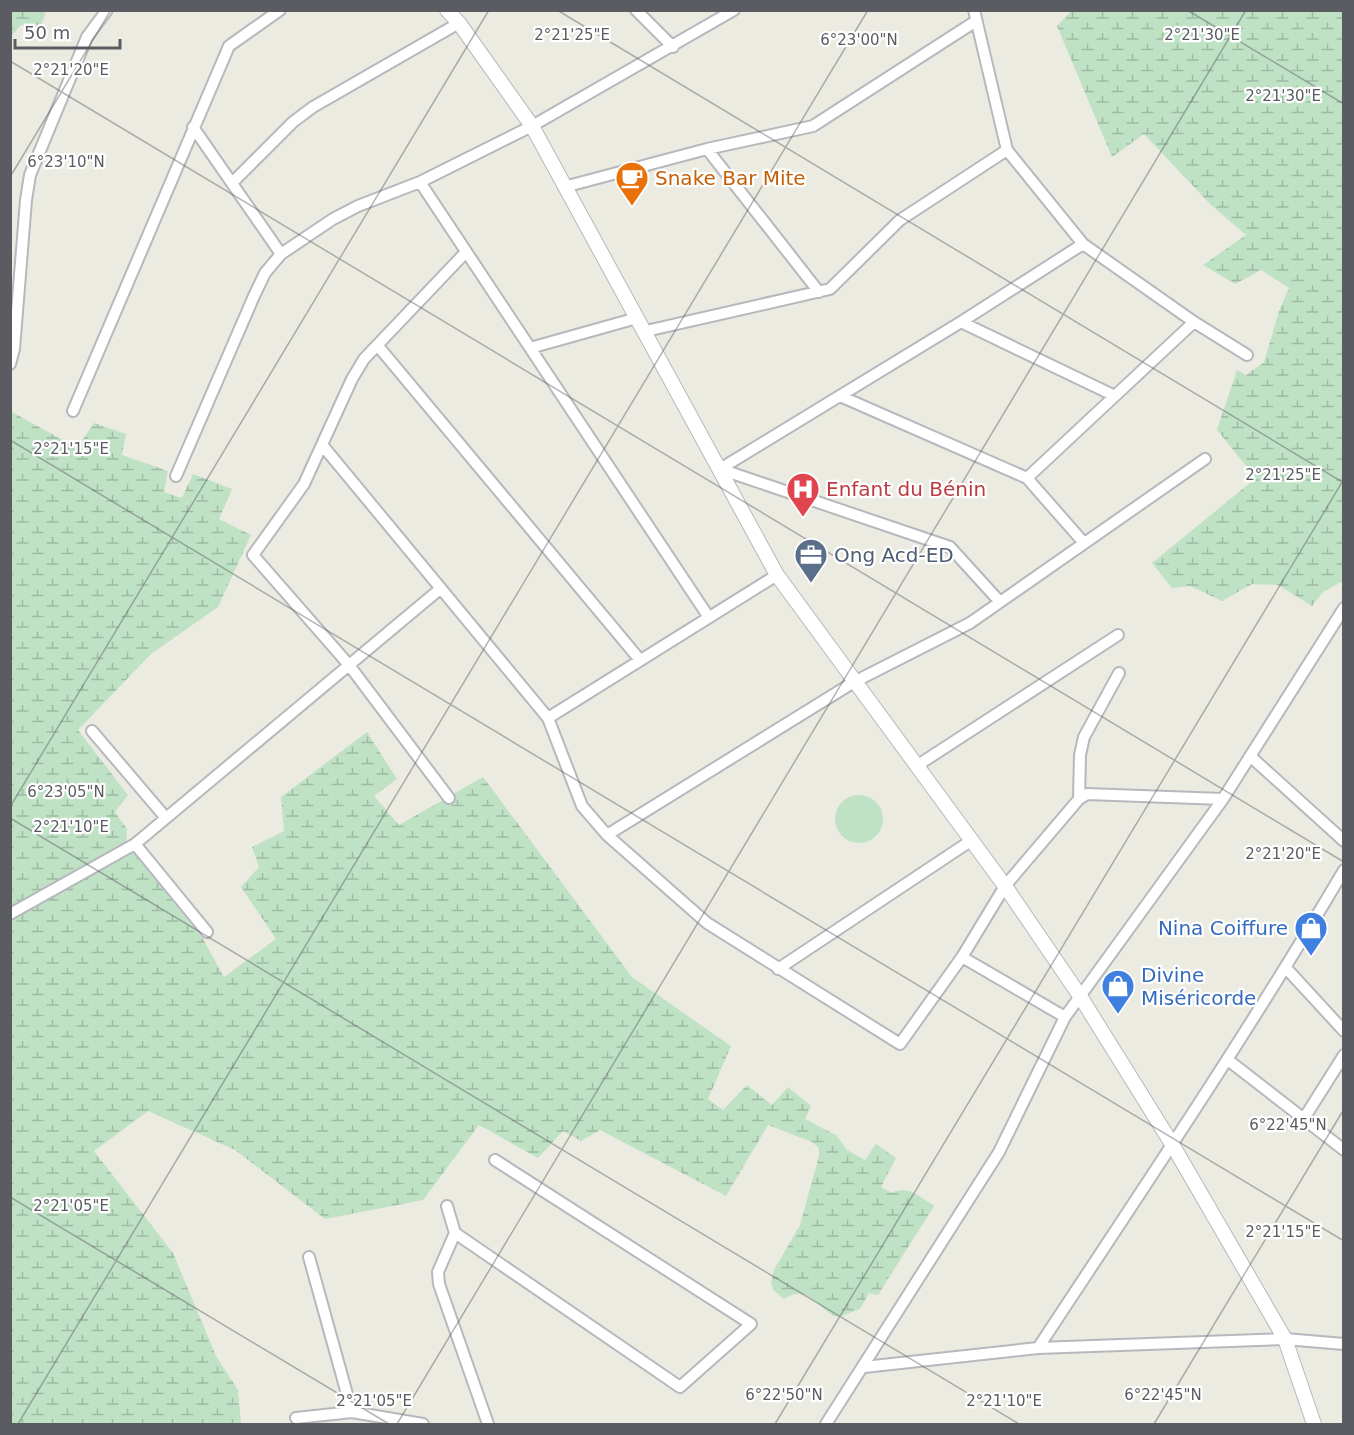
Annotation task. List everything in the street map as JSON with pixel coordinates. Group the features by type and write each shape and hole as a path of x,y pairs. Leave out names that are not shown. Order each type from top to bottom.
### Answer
{"street":[{"path":"10,364 14,349 30,176 87,37 106,10"},
{"path":"73,411 229,46 266,14 280,10"},
{"path":"447,10 459,23 532,126 646,331 777,575 1005,886 1080,996 1172,1144 1285,1339 1314,1425"},
{"path":"636,10 673,47"},
{"path":"176,476 254,296 266,273 281,254 333,219 358,206 420,182 532,126 734,10"},
{"path":"564,187 707,149 813,126 975,16 1007,150 1083,244 1194,322 1247,355"},
{"path":"233,183 293,122 313,107 459,23"},
{"path":"194,127 281,254"},
{"path":"707,149 819,292"},
{"path":"646,331 830,289 900,220 1007,150"},
{"path":"420,182 708,616"},
{"path":"720,469 961,322 1083,244"},
{"path":"449,798 349,665 253,555 304,484 352,379 364,359 466,252"},
{"path":"530,348 638,318"},
{"path":"961,322 1115,396"},
{"path":"1027,478 1194,322"},
{"path":"378,346 640,660"},
{"path":"840,396 1027,478 1084,543"},
{"path":"323,446 548,717 582,806 607,835 707,923 900,1044 962,957 1005,886 1079,799 1087,794 1223,799"},
{"path":"607,835 854,682 970,623 1205,459"},
{"path":"720,469 950,547 1000,602"},
{"path":"548,717 777,575"},
{"path":"10,914 135,844 440,589"},
{"path":"826,1425 999,1152 1065,1017 1223,799 1344,608"},
{"path":"918,765 1118,635"},
{"path":"1079,799 1080,755 1084,737 1119,674"},
{"path":"92,731 166,818"},
{"path":"1251,756 1344,841"},
{"path":"778,969 972,840"},
{"path":"135,844 207,932"},
{"path":"1038,1348 1228,1060 1344,870"},
{"path":"962,957 1065,1017"},
{"path":"1286,968 1344,1031"},
{"path":"1303,1120 1344,1055"},
{"path":"1228,1060 1344,1150"},
{"path":"447,1206 455,1233 680,1387 751,1324 495,1160"},
{"path":"455,1233 438,1272 439,1284 488,1425"},
{"path":"309,1257 352,1412"},
{"path":"864,1367 1038,1348 1285,1339 1344,1344"},
{"path":"296,1418 352,1412 423,1425"}],"green space":[{"path":"11,10 46,11 39,32 21,25 11,37"},
{"path":"1072,10 1343,11 1343,581 1323,592 1312,606 1278,585 1252,584 1222,601 1190,586 1172,588 1152,563 1256,478 1217,430 1237,370 1246,375 1264,362 1279,311 1289,288 1261,270 1235,284 1203,265 1246,235 1211,205 1144,134 1112,157 1057,26"},
{"path":"10,411 77,448 94,423 126,434 122,455 168,471 164,492 182,498 193,474 232,489 219,519 251,535 218,607 151,654 78,730 128,795 115,812 127,829 126,843 203,939 224,977 276,939 241,887 259,867 252,847 284,831 281,797 367,732 397,779 374,796 399,825 483,777 632,977 731,1046 708,1099 723,1110 747,1085 772,1105 788,1087 811,1106 805,1119 836,1135 847,1150 865,1160 876,1144 896,1158 881,1187 892,1193 909,1191 934,1206 878,1295 869,1293 860,1309 839,1317 832,1315 808,1296 793,1294 784,1299 773,1290 771,1283 774,1270 800,1225 819,1156 819,1148 812,1142 768,1125 726,1196 600,1130 581,1141 563,1131 538,1158 479,1125 423,1200 325,1219 235,1150 148,1111 94,1151 173,1253 216,1356 238,1390 241,1424 11,1424"},
{"path":"859,795 876,802 883,819 876,836 859,843 842,836 835,819 842,802"}],"place":[{"name":"Snake Bar Mite","path":"632,207"},
{"name":"Enfant du Bénin","path":"803,518"},
{"name":"Ong Acd-ED","path":"811,584"},
{"name":"Nina Coiffure","path":"1311,957"},
{"name":"Divine Miséricorde","path":"1118,1015"}]}
